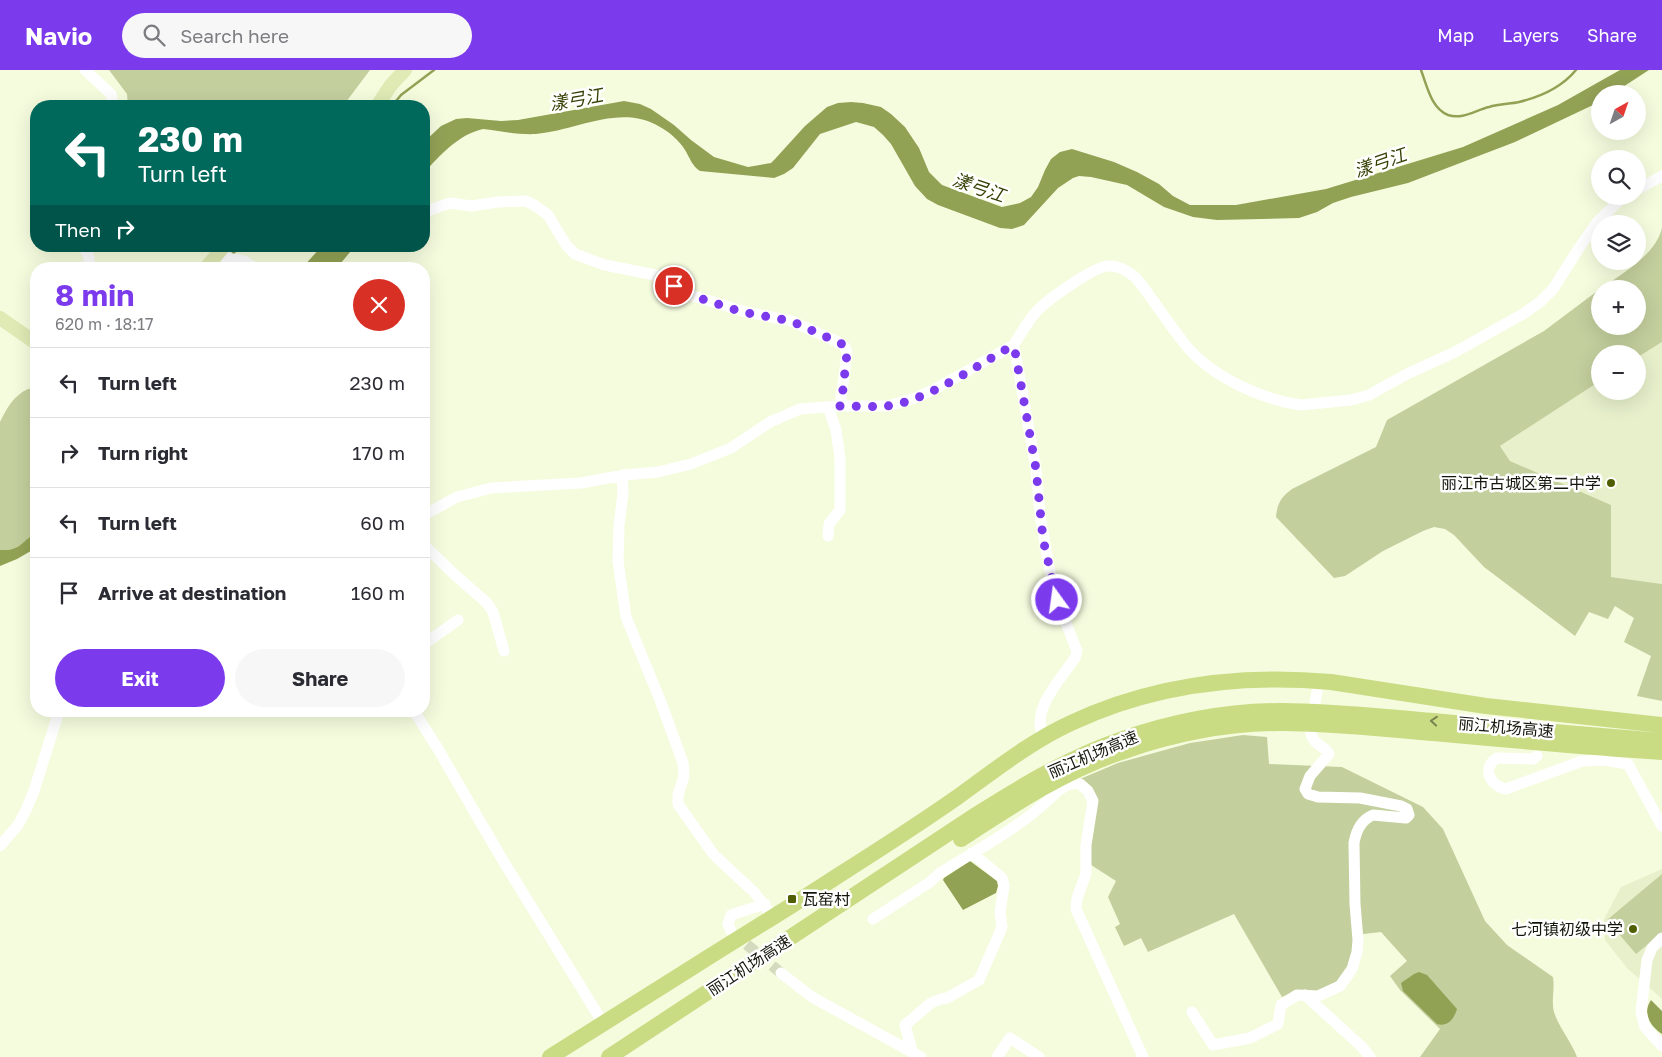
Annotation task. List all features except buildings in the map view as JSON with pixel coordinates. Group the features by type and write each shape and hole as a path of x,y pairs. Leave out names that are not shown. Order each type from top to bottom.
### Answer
{"highway":[{"path":"550,1057 769,910 891,842 1008,759 1044,737 1096,713 1140,698 1179,688 1216,682 1252,679 1319,681 1486,706 1660,743"},
{"name":"丽江机场高速","path":"609,1057 1024,785 1093,750 1139,734 1176,724 1214,717 1281,711 1384,716 1660,743"},
{"name":"丽江机场高速","path":"628,1057 946,848 1022,801 1047,786 1098,761 1142,745 1216,728 1258,724 1304,723 1660,743"}],"main road":[{"path":"381,100 391,85 405,70"},
{"path":"210,262 218,252"},
{"path":"0,318 30,339"}],"street":[{"path":"85,70 111,94 112,100"},
{"path":"1646,185 1662,176"},
{"path":"430,210 450,203 471,206 498,202 526,201 548,214 566,246 575,254 605,265 660,276 687,294 742,312 787,320 836,341 845,347 847,353 842,398 834,407 840,458 840,510 828,524 828,536"},
{"path":"430,512 445,503 480,490 581,483 622,475 658,472 699,461 731,448 762,427 800,409 888,406 915,398 1012,347 1036,312 1059,293 1098,268 1113,266 1122,268 1136,278 1188,348 1219,373 1261,394 1284,402 1301,405 1360,398 1378,391 1407,374 1454,352 1532,308 1553,289 1598,221 1615,205"},
{"path":"222,252 246,262"},
{"path":"1012,347 1015,351 1036,469 1040,516 1048,562 1057,600 1077,651 1075,658 1043,706 1040,720 1044,737"},
{"path":"622,475 623,492 619,525 618,561 626,617 683,763 684,776 678,796 678,804 714,855 754,892 769,910"},
{"path":"430,551 487,603 493,612 504,651"},
{"path":"430,640 458,620"},
{"path":"1315,702 1319,681"},
{"path":"0,846 15,829 26,810 34,791 57,717"},
{"path":"418,717 603,1023"},
{"path":"1192,1012 1212,1045 1250,1038 1278,1024 1281,1005 1297,995 1318,996 1340,986 1352,969 1358,940 1355,904 1354,843 1358,829 1364,821 1375,814 1406,818 1409,815 1407,809 1401,806 1360,798 1312,796 1306,793 1305,785 1310,776 1329,754 1314,742 1311,733"},
{"path":"1537,756 1533,759 1497,758 1492,761 1489,767 1490,778 1496,786 1506,789 1582,761 1604,760 1628,764 1662,826"},
{"path":"873,919 1028,818 1066,785 1080,784 1093,801 1086,844 1086,874 1077,898 1076,909 1143,1057"},
{"path":"917,1054 905,1025 931,1004 947,998 979,980 1002,926 1000,913 1004,885 1002,878 972,853"},
{"path":"731,932 728,924 731,916 769,910"},
{"path":"1662,938 1652,948 1647,960 1641,1012 1642,1021 1648,1032 1662,1046"},
{"path":"782,973 818,1000 862,1026 917,1054"},
{"path":"1305,995 1361,1046 1370,1057"},
{"path":"997,1057 1010,1038 1039,1057"}],"shaded area":[{"path":"109,70 370,70 348,100 128,100 127,94"},
{"path":"1620,70 1649,70 1626,85 1593,85"},
{"path":"1591,86 1591,106 1515,142 1408,183 1351,197 1299,218 1217,220 1193,217 1164,207 1127,185 1079,176 1058,188 1024,225 1012,229 1000,228 938,205 927,199 915,186 891,144 883,135 874,127 856,122 820,134 793,168 774,178 700,171 693,164 680,143 670,134 645,120 630,118 598,120 536,134 483,129 458,141 430,167 430,136 441,126 456,119 518,120 624,101 640,104 651,109 714,157 748,167 771,163 805,126 827,107 838,103 851,102 881,107 905,127 919,148 929,172 942,185 1002,207 1020,203 1031,197 1038,187 1051,159 1060,152 1072,149 1114,162 1137,172 1190,205 1236,205 1326,189 1463,147 1558,105"},
{"path":"1662,228 1662,342 1646,352 1646,345 1591,345 1591,387 1500,446 1510,461 1611,505 1611,577 1662,584 1662,701 1637,696 1651,656 1624,642 1634,618 1615,606 1608,619 1589,612 1575,636 1484,567 1454,535 1445,529 1434,527 1383,551 1345,576 1334,578 1276,517 1280,501 1292,489 1376,447 1387,420 1544,331 1591,296 1591,335 1646,335 1646,280 1614,280 1628,270 1646,270 1646,254 1658,238"},
{"path":"317,252 350,252 342,262 307,262"},
{"name":"丽江市古城区第二中学","path":"1662,342 1662,584 1611,577 1611,505 1510,461 1500,446 1591,387 1591,400 1646,400 1646,352"},
{"path":"30,389 30,537 12,549 0,550 0,422 14,399"},
{"path":"30,537 30,551 0,566 0,550 12,549"},
{"path":"1243,735 1267,737 1269,764 1342,767 1423,807 1443,829 1485,921 1507,945 1553,977 1554,1012 1577,1057 1420,1057 1440,1029 1400,990 1390,976 1407,961 1381,932 1355,935 1354,954 1344,978 1310,994 1298,990 1282,997 1234,914 1148,952 1141,938 1124,946 1115,927 1120,924 1108,897 1116,881 1088,863 1096,804 1080,779 1118,763 1190,743"},
{"path":"970,861 997,881 998,886 996,893 963,910 943,880"},
{"name":"七河镇初级中学","path":"1662,869 1662,999 1627,968 1605,940 1604,919 1621,887"},
{"path":"1662,874 1662,933 1636,954 1607,920"},
{"path":"1419,972 1427,975 1457,1009 1452,1019 1447,1023 1437,1024 1403,991 1401,983"},
{"path":"1651,1000 1662,1011 1662,1034 1651,1023 1647,1014 1648,1005"}],"waterway":[{"path":"397,100 434,70"},
{"path":"1421,70 1430,96 1437,107 1442,112 1453,116 1469,114 1484,108 1519,102 1535,97 1557,86 1576,70"},
{"path":"231,255 234,252"}],"tunnel":[{"path":"734,934 781,973"}],"place":[{"name":"丽江市古城区第二中学","path":"1611,483"},
{"name":"瓦窑村","path":"792,899"},
{"name":"七河镇初级中学","path":"1633,929"}],"route":[{"path":"674,286 687,294 742,312 791,321 842,344 847,353 840,406 888,406 915,398 935,389 1010,347 1014,348 1036,469 1043,539 1057,600"}],"water label":[{"name":"漾弓江","path":"576,99"},
{"name":"漾弓江","path":"1380,162"},
{"name":"漾弓江","path":"979,187"}]}
